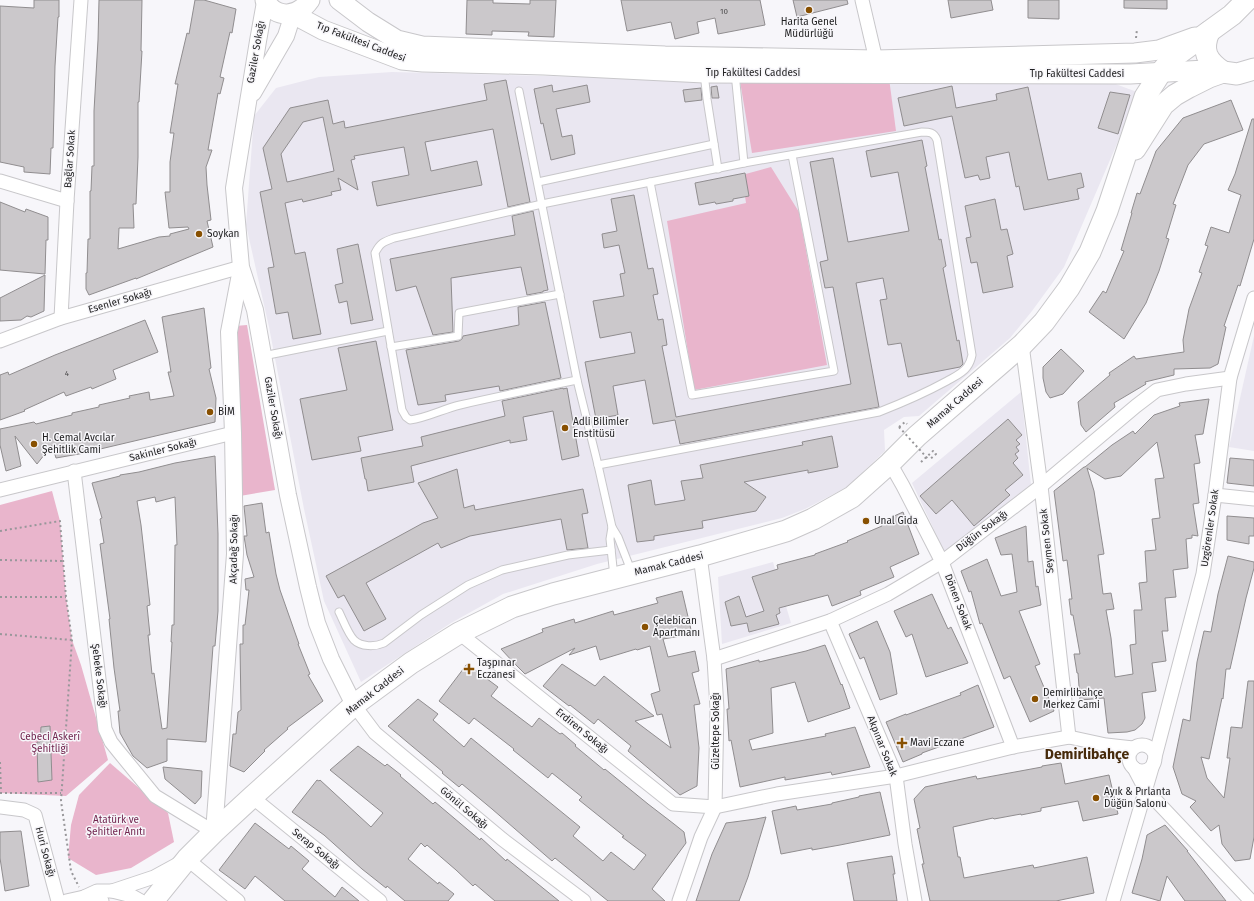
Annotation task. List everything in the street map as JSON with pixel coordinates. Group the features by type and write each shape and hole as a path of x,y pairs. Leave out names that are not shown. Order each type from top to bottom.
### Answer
{"main road":[{"path":"293,14 300,11 310,0"},
{"name":"Tıp Fakültesi Caddesi","path":"339,0 368,22 397,40 422,46 665,56 876,60 1135,53 1159,50 1209,32"},
{"name":"Mamak Caddesi","path":"153,901 187,859 214,832 354,705 411,663 459,633 512,607 553,594 700,556 786,531 813,519 852,497 890,463 917,436 1022,345 1044,322 1069,288 1090,252 1107,211 1145,97 1174,57 1232,16 1247,0"},
{"name":"Tıp Fakültesi Caddesi","path":"265,1 269,7 280,13 293,14 323,30 402,60 423,62 544,65 704,73 1130,74 1206,70 1223,72"},
{"path":"1232,16 1254,16"},
{"path":"1209,32 1206,40 1206,52 1211,62 1223,72 1237,74 1254,69"},
{"name":"Mamak Caddesi","path":"1122,168 1164,105 1175,95 1189,87 1223,72"}],"street":[{"name":"Bağlar Sokak","path":"61,318 67,201 81,0"},
{"path":"862,0 876,60"},
{"name":"Gaziler Sokağı","path":"265,1 234,188 241,267 255,310 288,495 315,616 331,659 354,705"},
{"name":"Gaziler Sokağı","path":"248,103 286,36 293,14"},
{"path":"0,181 67,201"},
{"name":"Esenler Sokağı","path":"0,341 61,318 241,267"},
{"name":"Akçadağ Sokağı","path":"214,832 235,554 233,433 229,332 241,267"},
{"name":"Uzgörenler Sokak","path":"1113,901 1155,759 1203,574 1230,378 1254,298"},
{"name":"Seymen Sokak","path":"1022,345 1041,486 1069,737"},
{"name":"Düğün Sokağı","path":"714,659 830,621 888,594 942,562 1041,486 1157,390 1186,384 1230,378"},
{"name":"Sakinler Sokağı","path":"0,490 233,433"},
{"name":"Dönen Sokak","path":"890,463 942,562 1013,747"},
{"name":"Şebeke Sokağı","path":"74,471 106,729 111,742 156,796 214,832"},
{"path":"1215,495 1254,499"},
{"name":"Güzeltepe Sokağı","path":"679,901 701,837 714,807 717,709 714,659 700,556"},
{"name":"Akpınar Sokak","path":"830,621 896,776 905,844 915,901"},
{"name":"Erdiren Sokağı","path":"459,633 673,804 714,807 777,794 896,776 1013,747 1069,737"},
{"name":"Gönül Sokağı","path":"354,705 375,733 502,839 584,901"},
{"path":"1069,737 1106,745 1149,747 1152,749 1155,759 1153,765 1146,770 1137,770 1106,745"},
{"path":"1161,737 1137,746 1129,756 1132,766 1145,789 1251,901"},
{"name":"Serap Sokağı","path":"252,796 380,901"},
{"name":"Huri Sokağı","path":"0,807 24,810 35,815 58,901"},
{"path":"112,891 154,877 187,859 238,901"},
{"path":"66,901 84,897 97,891 112,891 132,896 141,901"},
{"path":"84,897 102,901"}],"lane":[{"path":"704,73 718,169"},
{"path":"735,73 744,163"},
{"path":"519,91 577,380 612,527 618,537 623,576"},
{"path":"577,380 458,406 418,419 410,420 406,417 402,410 375,253 378,246 383,242 394,238 542,204 744,163 922,132 930,132 935,135 972,355 971,362 967,368 960,374 914,398 879,412 598,465"},
{"path":"538,182 714,144"},
{"path":"650,182 692,395 834,371 792,155"},
{"path":"391,347 458,336 458,313 560,294"},
{"path":"263,356 388,331"},
{"path":"612,527 610,539 611,550 623,576"},
{"path":"339,612 354,641 364,645 377,646 384,643 421,615 468,584 502,570 568,555 611,550"}],"path":[{"path":"899,427 929,460 936,454 933,451 921,462"},
{"path":"0,531 60,521 66,597 72,640 61,801 71,872 84,897"},
{"path":"0,560 63,561"},
{"path":"0,597 66,597"},
{"path":"0,634 72,640"},
{"path":"0,762 0,793 61,793"}],"shaded area":[{"path":"392,72 740,81 910,83 1110,82 1137,92 1116,146 1064,267 1032,311 1010,338 919,416 904,417 884,430 885,451 847,487 805,509 782,518 597,564 503,594 451,623 361,682 324,601 304,509 269,327 246,225 254,116 276,88 319,77"},
{"path":"1254,336 1254,451 1229,447"},
{"path":"1021,392 1031,485 945,553 912,483"},
{"path":"773,562 791,623 722,644 718,577"}],"green space":[{"path":"889,78 896,131 752,153 740,81"},
{"path":"771,167 799,212 827,365 694,390 667,221 746,203 742,175"},
{"path":"247,325 275,490 240,496 235,326"},
{"name":"Cebeci Askerî Şehitliği","path":"52,491 60,521 66,597 72,640 81,665 108,760 66,796 0,793 0,505"},
{"name":"Atatürk ve Şehitler Anıtı","path":"110,763 168,813 174,842 131,868 96,875 68,858 71,825 79,795"}],"building":[{"path":"34,0 59,0 55,66 53,148 51,148 50,174 24,172 24,167 0,162 0,6 34,8"},
{"path":"99,0 142,0 142,51 138,102 136,204 133,204 134,228 119,228 118,249 159,237 170,236 170,234 189,229 188,227 169,228 165,192 170,192 170,162 174,133 170,133 178,84 175,84 187,33 189,34 195,0 204,0 236,9 232,33 230,32 220,77 224,78 220,94 218,93 208,150 212,150 206,167 211,220 207,221 213,247 136,279 89,295 86,289 86,273 88,239 90,239 90,191 92,166 94,166 94,111"},
{"path":"467,0 493,0 493,3 530,4 530,0 556,0 554,37 528,36 529,32 492,31 492,35 466,34"},
{"path":"621,0 760,0 765,25 718,34 715,18 697,22 699,33 675,39 671,22 627,31"},
{"name":"Harita Genel Müdürlüğü","path":"793,0 847,0 848,4 797,17"},
{"path":"948,0 991,0 993,10 951,18"},
{"path":"1028,0 1059,0 1059,19 1028,18"},
{"path":"1124,0 1167,0 1167,9 1124,8"},
{"path":"506,80 530,202 508,207 493,129 425,142 431,171 477,161 482,185 377,206 372,182 409,175 404,147 354,156 355,159 351,160 358,190 338,178 341,190 331,192 332,195 303,202 302,199 285,203 295,254 305,252 321,334 293,339 288,312 276,314 268,268 274,267 260,192 272,189 263,148 290,108 328,100 333,124 344,121 345,128 487,100 484,84","holes":["323,117 334,171 287,182 281,154 303,122"]},
{"path":"552,85 553,92 587,85 590,102 556,109 562,137 572,135 575,154 551,160 543,123 541,124 534,89"},
{"path":"717,86 719,98 712,98 711,87"},
{"path":"952,86 956,108 997,100 996,94 1028,87 1048,180 1081,173 1084,187 1077,189 1079,199 1024,210 1019,186 1016,187 1009,152 986,157 990,178 980,180 978,175 965,178 952,116 904,126 898,98"},
{"path":"701,88 702,100 685,102 683,90"},
{"path":"1110,92 1130,95 1118,134 1098,128"},
{"path":"1231,100 1243,130 1204,144 1188,165 1173,204 1176,205 1166,238 1169,239 1159,271 1146,303 1124,339 1089,312 1103,291 1106,293 1124,251 1121,250 1137,193 1140,194 1156,151 1183,118"},
{"path":"1252,119 1254,119 1254,239 1240,286 1238,285 1224,326 1226,327 1218,364 1210,368 1174,369 1174,375 1145,382 1146,384 1114,403 1115,407 1086,432 1081,425 1078,402 1110,375 1109,373 1134,356 1136,359 1184,352 1183,340 1189,309 1202,273 1199,272 1208,246 1205,245 1211,227 1229,233 1241,195 1228,190 1235,174"},
{"path":"922,140 927,166 925,167 939,240 941,239 946,266 943,268 957,341 959,340 963,364 960,367 908,377 901,343 888,345 880,300 887,299 883,278 856,283 879,407 680,444 675,420 653,424 645,380 613,386 618,415 596,419 585,362 635,353 631,332 600,338 593,301 624,296 620,274 625,273 619,245 604,248 602,234 617,231 611,199 634,195 648,269 653,268 658,294 653,295 658,320 663,319 667,345 662,346 676,417 851,384 833,287 825,288 820,262 828,260 810,162 833,158 848,242 909,231 898,172 871,177 866,151"},
{"path":"745,173 749,196 733,199 733,201 699,205 695,183"},
{"path":"995,199 1001,230 1007,229 1013,254 1007,256 1013,287 983,293 977,262 971,263 966,238 971,237 965,206"},
{"path":"0,202 25,212 26,209 48,217 48,240 46,240 45,274 0,270"},
{"path":"533,211 548,290 527,295 521,267 451,278 453,332 433,335 416,286 396,291 390,259 515,235 512,216"},
{"path":"358,244 373,320 351,324 347,301 339,303 335,285 343,283 337,249"},
{"path":"45,275 44,311 31,317 27,316 21,320 0,321 0,298"},
{"path":"545,302 561,378 500,391 499,386 445,395 446,401 418,405 406,350 459,341 463,336 519,325 518,307"},
{"path":"204,308 211,368 209,369 216,398 215,422 56,458 52,445 37,464 15,436 21,466 6,471 0,445 0,429 34,422 36,424 72,415 72,413 99,407 99,405 130,398 129,396 149,392 150,400 174,396 168,372 171,372 162,317"},
{"path":"145,320 158,352 113,370 116,379 92,389 91,387 66,396 64,392 24,410 25,411 0,420 0,375 8,372 9,375 55,355"},
{"path":"376,341 393,430 358,437 361,451 312,460 300,399 347,390 338,348"},
{"path":"1061,349 1084,371 1063,394 1050,398 1046,392 1043,378 1043,367"},
{"path":"567,388 579,456 562,460 553,411 523,417 527,440 510,443 510,440 411,466 414,482 368,491 361,458 423,446 421,437 505,416 502,401"},
{"path":"1209,399 1203,434 1195,435 1200,463 1194,464 1199,503 1193,504 1198,536 1192,535 1192,538 1186,539 1188,568 1173,570 1176,597 1165,598 1168,631 1162,631 1166,661 1152,663 1156,691 1142,693 1145,718 1142,724 1135,730 1108,733 1104,698 1080,700 1078,673 1074,654 1080,654 1073,615 1071,615 1069,599 1072,599 1067,560 1063,561 1054,491 1112,445 1133,431 1135,434 1154,415 1180,406 1179,403","holes":["1157,442 1164,478 1155,479 1160,518 1152,519 1156,550 1145,551 1147,582 1139,583 1142,610 1134,610 1136,644 1130,645 1133,674 1115,677 1111,638 1106,610 1114,609 1111,593 1103,594 1098,555 1104,554 1094,491 1087,468 1105,479 1121,476"]},
{"path":"1008,419 1022,435 1016,440 1020,444 1016,447 1019,451 1015,454 1018,458 1013,463 1023,475 1005,490 1010,495 974,526 952,500 936,514 920,496"},
{"path":"832,436 838,467 808,473 808,470 744,482 766,497 756,511 702,521 703,528 654,536 654,540 637,542 628,485 651,480 655,505 685,500 681,481 703,478 700,465 803,445 802,442"},
{"path":"215,456 218,534 218,611 215,646 213,646 206,742 167,739 167,761 147,768 133,756 120,733 118,711 120,711 100,544 104,543 100,519 102,518 92,483 120,475","holes":["155,497 156,502 175,497 177,545 175,545 174,625 172,625 167,728 162,729 154,673 152,674 147,606 150,605 137,501"]},
{"path":"1230,458 1254,460 1254,486 1227,483"},
{"path":"457,469 464,508 474,505 475,510 583,489 588,513 582,514 588,548 567,550 561,519 470,536 441,548 438,543 366,583 386,619 364,631 344,595 338,598 326,576 423,523 438,518 418,483"},
{"path":"262,503 266,533 269,532 280,590 298,644 310,674 308,675 323,701 287,728 288,729 264,750 265,751 244,772 230,766 233,734 236,734 238,712 241,710 240,644 243,644 243,625 245,625 249,590 246,590 245,579 254,577 247,555 244,536 247,536 244,506"},
{"path":"903,512 919,554 890,567 894,577 860,591 861,595 832,606 828,595 779,608 780,613 776,615 779,624 749,632 747,623 731,626 725,602 739,596 746,617 764,611 752,577 778,569 777,565 815,555 848,542 847,541 882,526 881,522"},
{"path":"1227,516 1254,518 1254,536 1249,536 1249,544 1227,540"},
{"path":"1026,526 1028,562 1033,561 1036,587 1038,586 1041,605 1019,611 1040,664 1035,666 1054,711 1030,722 1010,676 1004,679 982,623 980,624 971,591 969,592 961,571 987,559 1001,596 1017,592 1012,554 1001,555 995,538"},
{"path":"1228,556 1254,562 1254,568 1230,669 1226,669 1223,699 1222,698 1209,759 1201,757 1207,778 1224,798 1230,758 1227,758 1231,727 1242,728 1248,681 1254,681 1254,837 1250,859 1235,861 1222,844 1219,825 1211,831 1190,807 1196,801 1182,794 1173,767 1183,719 1190,721 1197,662 1204,631 1211,632 1218,594"},
{"path":"682,591 692,634 663,639 668,657 695,651 699,671 692,673 700,704 694,705 699,748 697,786 680,795 628,751 631,746 598,719 594,724 543,686 562,664 595,686 604,676 654,716 635,721 671,748 662,714 657,715 651,694 660,691 650,646 600,660 596,646 569,655 575,648 525,674 501,649 543,632 542,629 574,619 575,623 613,611 614,615 658,603 656,598"},
{"path":"932,594 948,629 951,627 968,663 926,677 912,634 906,637 894,611"},
{"path":"877,621 890,652 897,694 880,700 864,657 860,659 849,634"},
{"path":"825,645 841,685 842,684 850,708 808,722 795,682 771,688 773,733 749,740 752,750 826,736 825,734 855,727 870,767 832,775 831,772 785,780 785,777 740,787 731,740 729,741 727,709 729,709 726,669 759,660 759,662 806,651"},
{"path":"467,664 498,687 491,696 532,727 539,718 560,734 562,733 604,770 605,769 684,832 686,843 652,889 665,901 608,901 555,858 552,861 462,784 459,787 388,726 418,699 438,714 433,720 464,747 471,738 580,827 573,836 603,861 611,852 634,870 646,855 622,837 624,836 579,800 582,797 552,773 548,778 474,718 469,724 439,701"},
{"path":"978,685 994,727 922,753 903,762 886,722 961,695 960,693"},
{"path":"50,726 52,780 38,782 37,742 40,742 41,727"},
{"path":"358,746 385,766 387,764 433,804 435,802 480,840 481,838 506,861 507,859 559,901 495,901 475,884 473,886 427,845 425,847 421,843 408,859 438,884 439,882 454,894 448,901 405,901 387,886 386,888 324,835 292,812 317,780 320,780 371,827 383,813 330,770"},
{"path":"1061,763 1065,784 1109,775 1118,814 1083,821 1078,801 1041,808 1041,811 993,818 953,827 958,857 960,857 964,878 1033,865 1034,868 1087,857 1094,893 1056,901 930,901 922,864 924,864 917,829 920,828 914,799 925,787 976,776 977,779"},
{"path":"163,767 202,771 201,797 195,804 165,779"},
{"path":"880,792 890,835 812,850 812,848 781,854 772,811 796,806 797,810 832,804 859,796"},
{"path":"766,817 748,877 739,901 696,901 712,854 726,823"},
{"path":"255,823 289,849 291,846 309,861 302,869 335,897 342,887 359,901 285,901 255,876 245,889 219,870"},
{"path":"1165,825 1188,851 1226,901 1185,901 1167,876 1160,901 1132,893 1147,835"},
{"path":"21,831 29,886 5,891 0,858 0,832"},
{"path":"892,856 897,901 854,901 847,863"}],"place":[{"name":"Harita Genel Müdürlüğü","path":"809,10"},
{"name":"Soykan","path":"199,234"},
{"name":"BİM","path":"210,412"},
{"name":"Adli Bilimler Enstitüsü","path":"565,428"},
{"name":"H. Cemal Avcılar Şehitlik Cami","path":"34,444"},
{"name":"Unal Gida","path":"866,521"},
{"name":"Çelebican Apartmanı","path":"645,627"},
{"name":"Taşpınar Eczanesi","path":"469,669"},
{"name":"Demirlibahçe Merkez Cami","path":"1035,699"},
{"name":"Mavi Eczane","path":"902,743"},
{"name":"Ayık & Pırlanta Düğün Salonu","path":"1096,798"}],"district":[{"name":"Demirlibahçe","path":"1087,754"}]}
